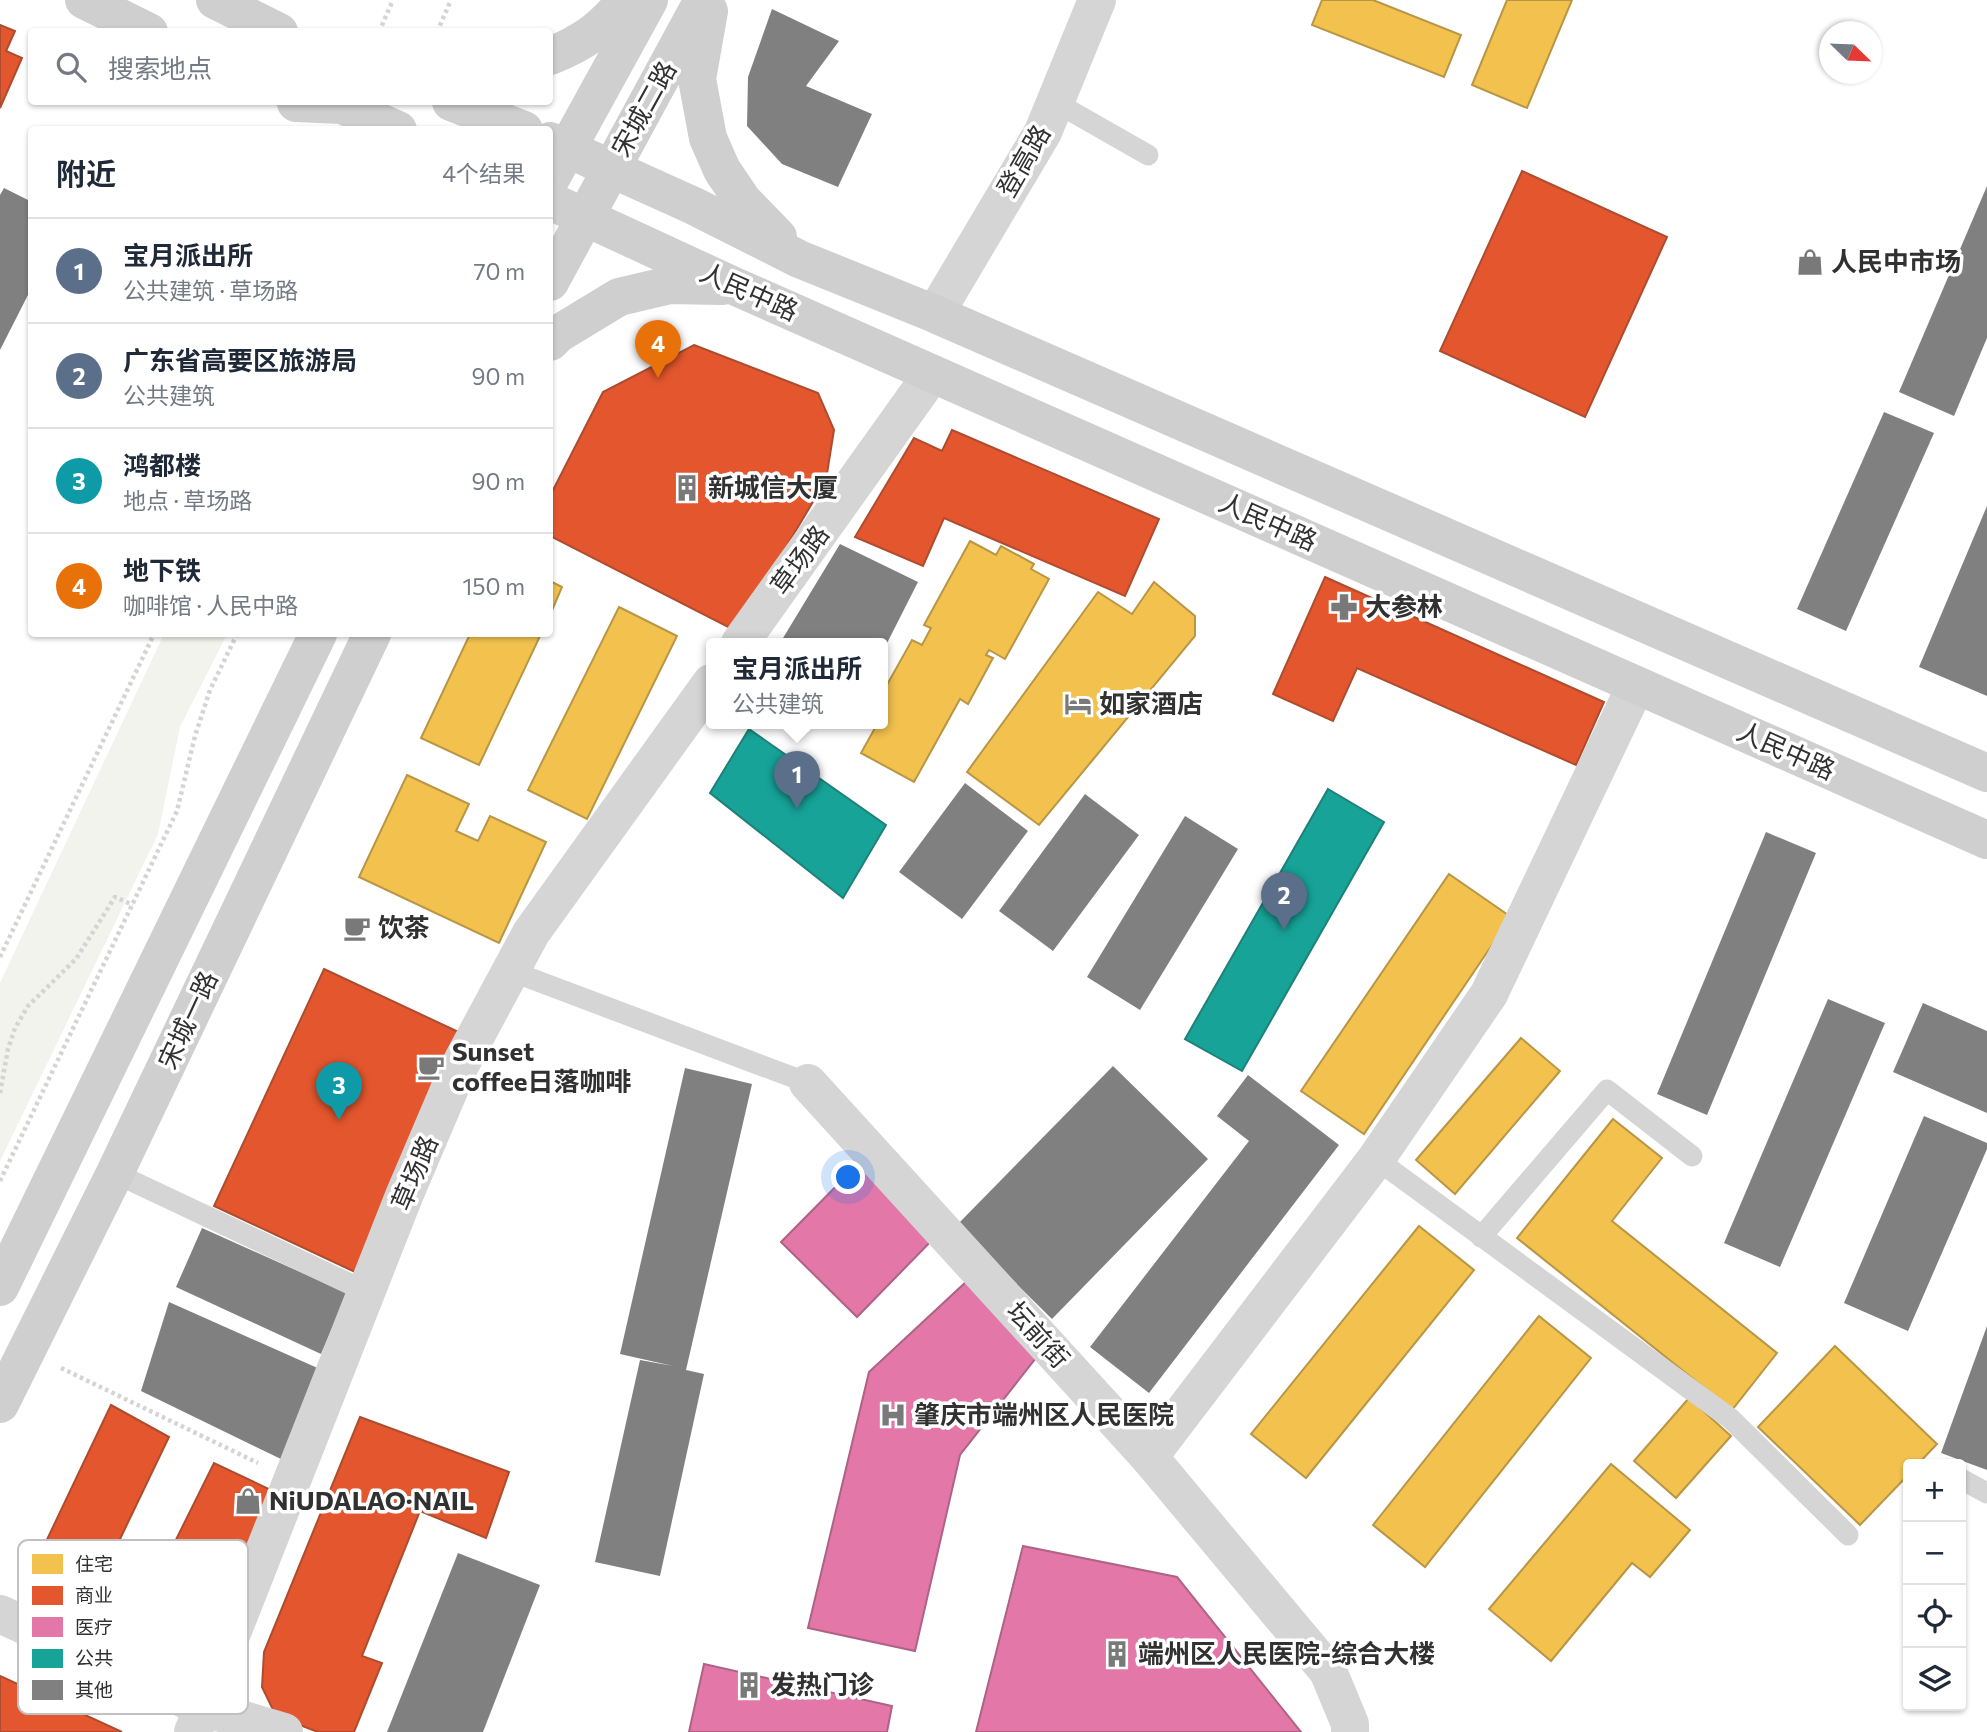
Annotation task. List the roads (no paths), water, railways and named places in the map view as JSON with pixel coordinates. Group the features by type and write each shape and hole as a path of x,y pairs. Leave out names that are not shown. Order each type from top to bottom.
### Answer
{"main road":[{"path":"84,0 141,28"},
{"path":"215,0 271,28"},
{"path":"553,55 576,46 608,21 626,0"},
{"name":"宋城二路","path":"555,157 649,0"},
{"name":"宋城二路","path":"584,217 703,0"},
{"path":"711,0 697,79 708,138 722,170 743,201 799,258"},
{"path":"297,105 321,126"},
{"path":"342,105 389,126"},
{"path":"459,105 514,126"},
{"name":"人民中路","path":"555,157 611,169 799,258 935,314 1987,773"},
{"name":"人民中路","path":"553,202 734,286 1987,840"},
{"path":"553,276 584,217"},
{"path":"553,339 618,297 670,285 734,286"},
{"name":"宋城一路","path":"0,1287 317,637"},
{"name":"宋城一路","path":"0,1404 115,1173 371,637"}],"street":[{"name":"登高路","path":"935,314 1043,132 1097,0"},
{"name":"草场路","path":"744,638 932,374"},
{"path":"1149,1457 1376,1159 1489,994 1636,685"},
{"name":"草场路","path":"248,1595 404,1196 458,1069 531,933 706,690"},
{"name":"坛前街","path":"808,1083 1149,1457 1328,1671 1350,1724 1350,1732"},
{"path":"0,1614 18,1624"},
{"path":"199,1720 284,1732"}],"lane":[{"path":"1055,102 1148,155"},
{"path":"511,971 808,1083"},
{"path":"1481,1237 1607,1090 1692,1156"},
{"path":"1376,1159 1731,1419 1848,1535"},
{"path":"115,1173 367,1292"},
{"path":"1966,1482 1987,1493"}],"place":[{"name":"人民中市场","path":"1810,262"},
{"name":"地下铁","path":"658,378"},
{"name":"新城信大厦","path":"687,488"},
{"name":"大参林","path":"1344,607"},
{"name":"如家酒店","path":"1078,704"},
{"name":"宝月派出所","path":"797,809"},
{"name":"饮茶","path":"357,928"},
{"name":"广东省高要区旅游局","path":"1284,930"},
{"name":"Sunset coffee日落咖啡","path":"431,1067"},
{"name":"鸿都楼","path":"339,1120"},
{"name":"肇庆市端州区人民医院","path":"893,1415"},
{"name":"NiUDALAO·NAIL","path":"248,1501"},
{"name":"端州区人民医院-综合大楼","path":"1117,1654"},
{"name":"发热门诊","path":"749,1685"}]}
